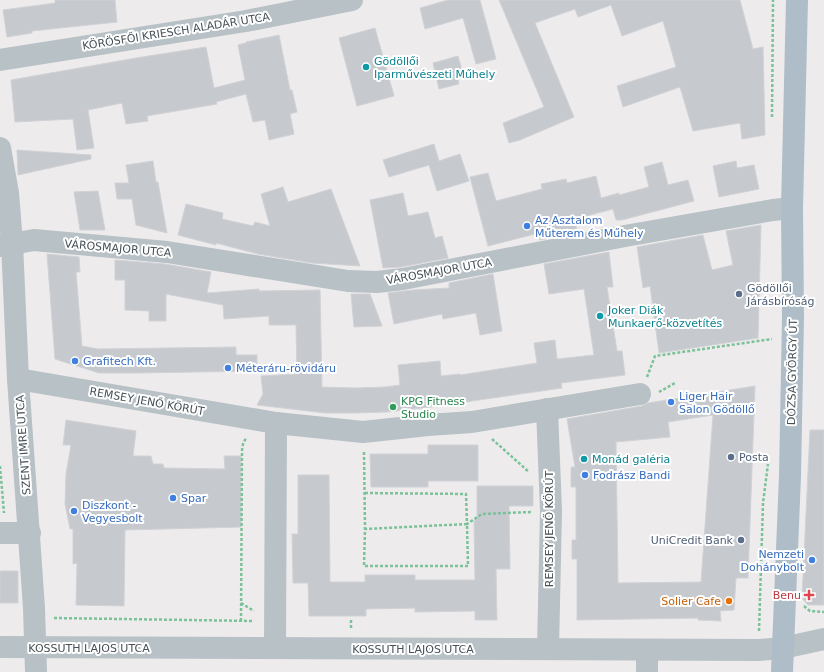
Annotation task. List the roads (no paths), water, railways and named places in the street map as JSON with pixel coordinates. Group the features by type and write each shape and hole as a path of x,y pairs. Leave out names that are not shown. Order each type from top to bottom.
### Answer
{"main road":[{"name":"DÓZSA GYÖRGY ÚT","path":"782,672 790,476 793,317 792,208 797,0"}],"street":[{"name":"KÖRÖSFŐI KRIESCH ALADÁR UTCA","path":"0,60 246,21 352,0"},
{"name":"SZENT IMRE UTCA","path":"0,148 8,193 6,244 30,533 35,617 36,672"},
{"name":"VÁROSMAJOR UTCA","path":"6,244 34,240 167,252 348,281 377,282 403,279 625,236 792,208"},
{"name":"REMSEY JENŐ KÖRÚT","path":"18,379 276,423 363,432 428,424 472,422 650,393"},
{"name":"REMSEY JENŐ KÖRÚT","path":"547,409 551,501 548,649"},
{"path":"275,648 276,423"},
{"path":"2,523 30,533"},
{"name":"KOSSUTH LAJOS UTCA","path":"0,647 759,650 783,648 824,639"},
{"path":"647,650 647,672"}],"place":[{"name":"Gödöllői Iparművészeti Műhely","path":"366,67"},
{"name":"Az Asztalom Műterem és Műhely","path":"527,226"},
{"name":"Gödöllői Járásbíróság","path":"739,294"},
{"name":"Joker Diák Munkaerő-közvetítés","path":"600,316"},
{"name":"Grafitech Kft.","path":"75,361"},
{"name":"Méteráru-rövidáru","path":"228,368"},
{"name":"Liger Hair Salon Gödöllő","path":"671,402"},
{"name":"KPG Fitness Studio","path":"393,407"},
{"name":"Posta","path":"731,457"},
{"name":"Monád galéria","path":"584,459"},
{"name":"Fodrász Bandi","path":"585,475"},
{"name":"Spar","path":"173,498"},
{"name":"Diszkont - Vegyesbolt","path":"74,511"},
{"name":"UniCredit Bank","path":"741,540"},
{"name":"Nemzeti Dohánybolt","path":"812,560"},
{"name":"Benu","path":"809,595"},
{"name":"Solier Cafe","path":"729,601"}]}
